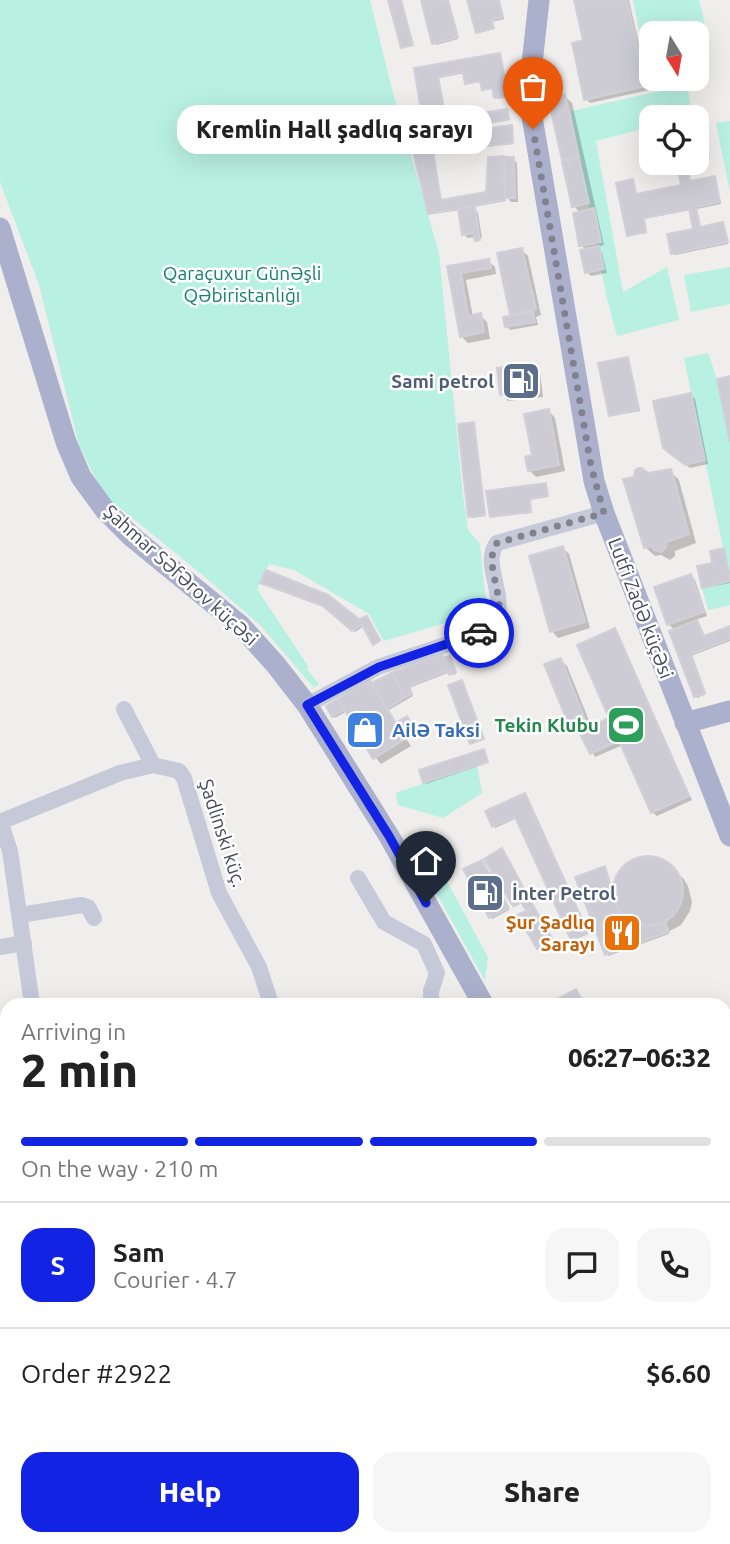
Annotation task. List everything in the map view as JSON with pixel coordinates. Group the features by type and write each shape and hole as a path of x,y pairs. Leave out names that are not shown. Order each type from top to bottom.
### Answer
{"main road":[{"name":"Lutfi Zadə küçəsi","path":"539,0 530,82 531,111 589,454 604,513 730,836"},
{"name":"Şahmar Səfərov küçəsi","path":"0,228 66,442 80,477 131,536 241,626 307,705 389,836 480,998"},
{"path":"685,723 730,710"}],"street":[{"path":"307,705 379,667 484,632 493,626 499,608 492,554 497,543 604,513"},
{"path":"31,998 10,851 0,822 120,774 153,765 124,709"},
{"name":"Şadlinski küç.","path":"153,765 178,771 184,778 219,893 258,967 269,998"},
{"path":"358,878 384,922 424,944 437,972 431,998"},
{"path":"20,915 82,905 88,907 94,918"},
{"path":"0,947 24,943"},
{"path":"430,957 451,947"}],"green space":[{"name":"Qaraçuxur Günəşli Qəbiristanlığı","path":"0,0 370,0 392,89 439,253 463,495 468,530 480,544 487,611 384,641 369,614 294,570 269,564 257,589 319,684 314,688 261,626 110,500 98,483 79,445 39,285 0,182"},
{"path":"633,0 699,0 704,21 639,21 639,29"},
{"path":"660,91 688,91 691,105 639,105 639,130 596,141 623,292 667,267 679,320 617,336 606,295 571,111"},
{"path":"730,121 730,192 716,123"},
{"path":"730,267 730,304 691,312 684,275"},
{"path":"708,353 717,379 730,442 730,574 684,358"},
{"path":"730,581 730,605 708,610 702,588"},
{"path":"477,765 482,793 443,818 398,805 396,793"},
{"path":"411,847 432,854 488,957 485,981"}],"building":[{"path":"388,0 401,0 413,45 401,48"},
{"path":"421,0 448,0 458,37 432,44"},
{"path":"467,0 499,0 503,17 492,20 494,28 476,33"},
{"path":"574,0 627,0 639,54 639,88 584,100 572,43 583,40"},
{"path":"500,53 508,96 494,98 492,88 482,90 480,81 465,84 463,72 438,77 446,119 507,109 509,119 425,134 414,68"},
{"path":"565,94 579,157 562,160 548,98"},
{"path":"512,125 513,143 433,152 441,200 486,192 488,157 504,156 505,200 428,214 410,139"},
{"path":"504,157 514,157 515,198 505,198"},
{"path":"579,158 589,203 572,207 562,162"},
{"path":"679,175 689,175 690,181 715,176 720,202 696,207 700,227 723,222 728,242 671,254 667,234 693,229 689,209 644,218 646,232 627,236 616,183 633,179 636,194 681,185"},
{"path":"475,207 480,240 475,241 473,233 462,235 458,209"},
{"path":"594,208 601,242 579,246 573,213"},
{"path":"599,246 604,269 585,273 580,250"},
{"path":"522,248 536,309 510,315 497,253"},
{"path":"489,259 491,268 461,273 468,316 481,313 484,332 460,337 447,266"},
{"path":"533,312 535,322 505,327 503,317"},
{"path":"628,357 639,409 609,416 598,363"},
{"path":"534,364 537,391 500,395 497,368"},
{"path":"730,376 730,442 717,379"},
{"path":"691,393 705,460 685,465 663,448 653,401"},
{"path":"549,409 559,465 528,471 525,457 532,455 524,414"},
{"path":"474,422 485,515 468,517 458,424"},
{"path":"638,468 648,473 671,469 689,534 666,542 666,547 661,552 654,550 652,546 644,548 623,479 634,477"},
{"path":"546,483 548,496 530,499 531,512 490,517 486,491"},
{"path":"563,546 585,622 550,632 529,556"},
{"path":"724,548 730,581 702,588 697,566 712,563 710,551"},
{"path":"266,570 328,595 359,619 367,616 380,640 373,645 362,625 352,631 323,606 260,583"},
{"path":"691,574 704,612 667,625 654,587"},
{"path":"697,620 704,636 730,626 730,639 691,654 705,693 694,697 669,631"},
{"name":"Tekin Klubu","path":"615,628 689,796 651,813 619,741 590,754 579,732 609,718 577,645"},
{"path":"442,654 444,658 450,656 456,672 449,675 447,671 409,686 412,694 404,698 393,672"},
{"path":"561,658 586,722 570,728 544,664"},
{"path":"393,672 404,698 387,709 372,683"},
{"path":"370,680 405,739 373,759 338,699"},
{"path":"462,680 484,739 470,744 448,685"},
{"path":"338,699 344,710 332,717 326,706"},
{"path":"407,716 417,732 405,739 395,723"},
{"path":"484,749 488,762 423,783 419,770"},
{"path":"525,793 588,932 571,940 515,817 492,827 485,811"},
{"path":"502,848 534,907 527,912 521,902 513,906 504,892 501,894 509,908 489,918 463,869 482,860 489,873 492,872 484,859"},
{"path":"648,856 673,866 683,891 673,916 648,926 623,916 613,891 623,866"},
{"path":"605,866 617,907 623,915 630,921 647,926 665,922 669,932 605,955 575,877"},
{"path":"534,907 553,940 537,949 517,915"},
{"path":"576,989 581,998 559,998"}],"way so far":[{"path":"479,633 493,626 499,608 492,554 497,543 604,513 591,466 533,129"}],"place":[{"name":"Kremlin Hall şadlıq sarayı","path":"533,129"},
{"name":"Sami petrol","path":"521,381"},
{"name":"Tekin Klubu","path":"626,725"},
{"name":"Ailə Taksi","path":"365,730"},
{"name":"İnter Petrol","path":"485,893"},
{"name":"Şur Şadlıq Sarayı","path":"622,933"}],"route":[{"path":"426,903 389,836 307,705 379,667 479,633"}]}
